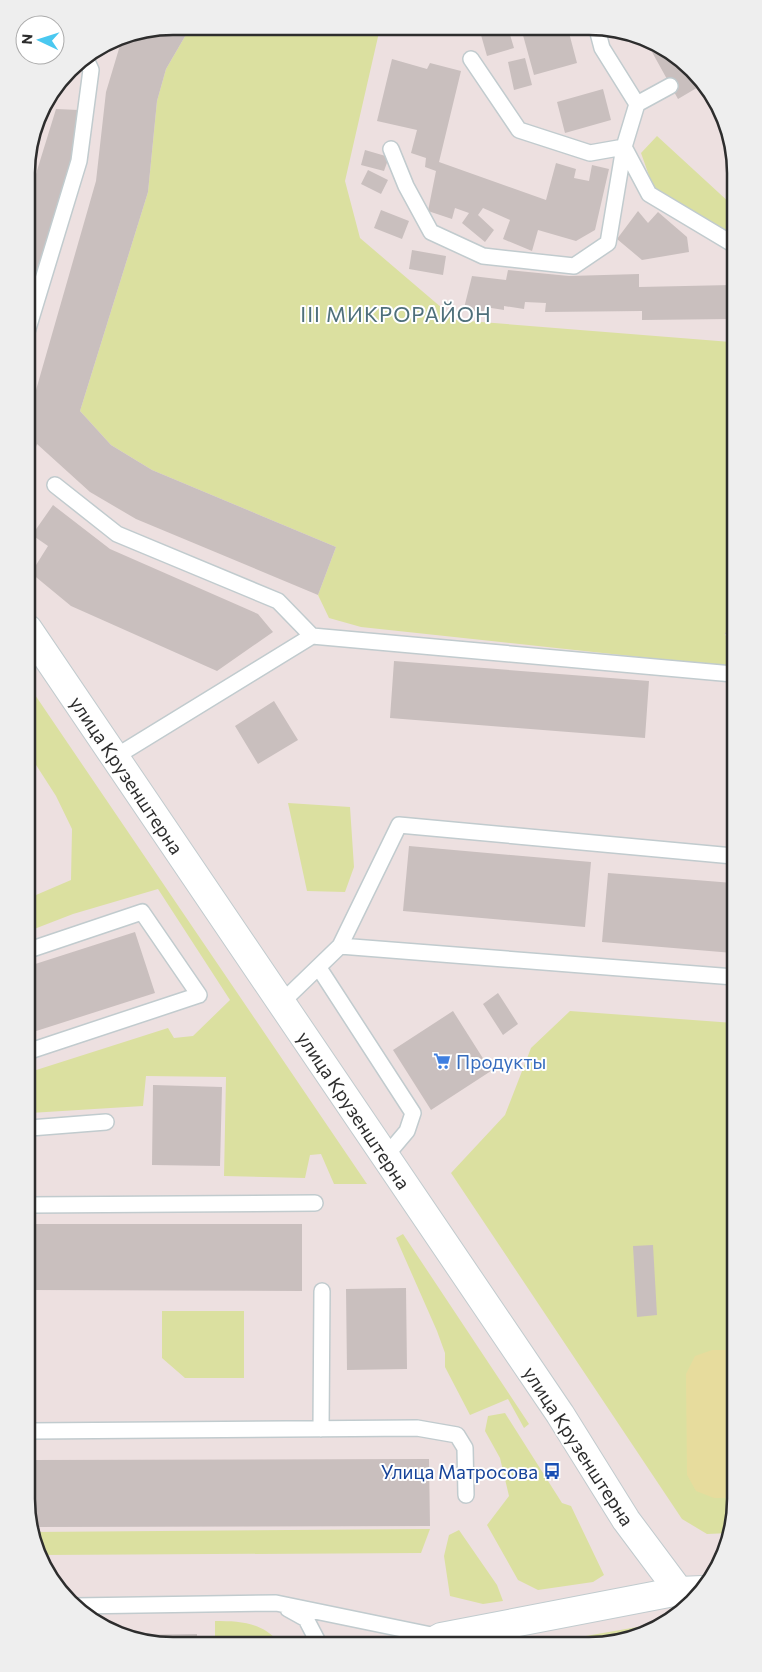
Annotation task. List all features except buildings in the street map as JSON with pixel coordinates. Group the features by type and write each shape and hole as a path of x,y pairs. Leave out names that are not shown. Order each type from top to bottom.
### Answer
{"street":[{"name":"улица Крузенштерна","path":"35,646 115,757 282,1003 581,1446 626,1520 687,1595"},
{"path":"449,1637 684,1598"}],"lane":[{"path":"599,35 602,48 637,104"},
{"path":"471,59 518,130 590,152 624,147"},
{"path":"35,306 79,161 91,70 88,64"},
{"path":"391,148 406,186 431,232 483,256 574,266 608,243 624,147 637,104 670,86"},
{"path":"624,147 649,194 727,241"},
{"path":"55,485 117,534 278,601 312,636"},
{"path":"115,757 312,636 727,674"},
{"path":"282,1003 340,946 399,825 727,855"},
{"path":"35,948 142,912 199,996 35,1049"},
{"path":"340,946 727,976"},
{"path":"318,968 413,1112 408,1131 385,1157"},
{"path":"35,1128 106,1122"},
{"path":"35,1205 315,1203"},
{"path":"321,1429 322,1291"},
{"path":"35,1431 416,1428 457,1435 465,1448 466,1495"},
{"path":"87,1606 276,1603 428,1637"},
{"path":"276,1603 306,1619 315,1637"}],"green space":[{"path":"186,35 378,35 345,181 360,238 456,320 727,342 727,633 725,634 727,638 727,666 361,627 329,618 318,595 336,547 152,470 111,445 80,411 148,192 157,101 166,69"},
{"path":"657,136 727,200 727,232 653,187 641,153"},
{"path":"35,695 367,1184 334,1184 321,1154 310,1155 305,1178 224,1176 226,1077 146,1076 143,1106 35,1113 35,1070 168,1028 174,1038 193,1036 230,1000 158,889 73,914 35,929 35,895 71,880 72,829 56,796 35,763"},
{"path":"288,803 350,807 354,867 345,892 307,891"},
{"path":"570,1011 727,1022 727,1508 722,1533 707,1534 682,1519 451,1173 505,1115 531,1048"},
{"path":"403,1234 529,1424 524,1428 508,1399 470,1415 445,1367 445,1353 437,1331 396,1238"},
{"path":"162,1311 244,1311 244,1378 185,1378 162,1358"},
{"path":"505,1413 562,1503 571,1506 604,1575 593,1582 538,1590 518,1580 487,1525 509,1496 500,1458 485,1431 488,1416"},
{"path":"430,1529 421,1553 47,1555 40,1532"},
{"path":"459,1530 497,1585 503,1601 483,1604 450,1596 444,1556 449,1535"},
{"path":"215,1621 233,1621 250,1624 265,1630 274,1637 215,1637"},
{"path":"641,1626 607,1636 580,1637"}],"shaded area":[{"path":"712,1350 727,1350 727,1498 714,1498 696,1491 687,1475 686,1374 695,1356"}],"place":[{"name":"Продукты","path":"442,1061"},
{"name":"Улица Матросова","path":"552,1471"}],"district":[{"name":"III МИКРОРАЙОН","path":"396,313"}]}
